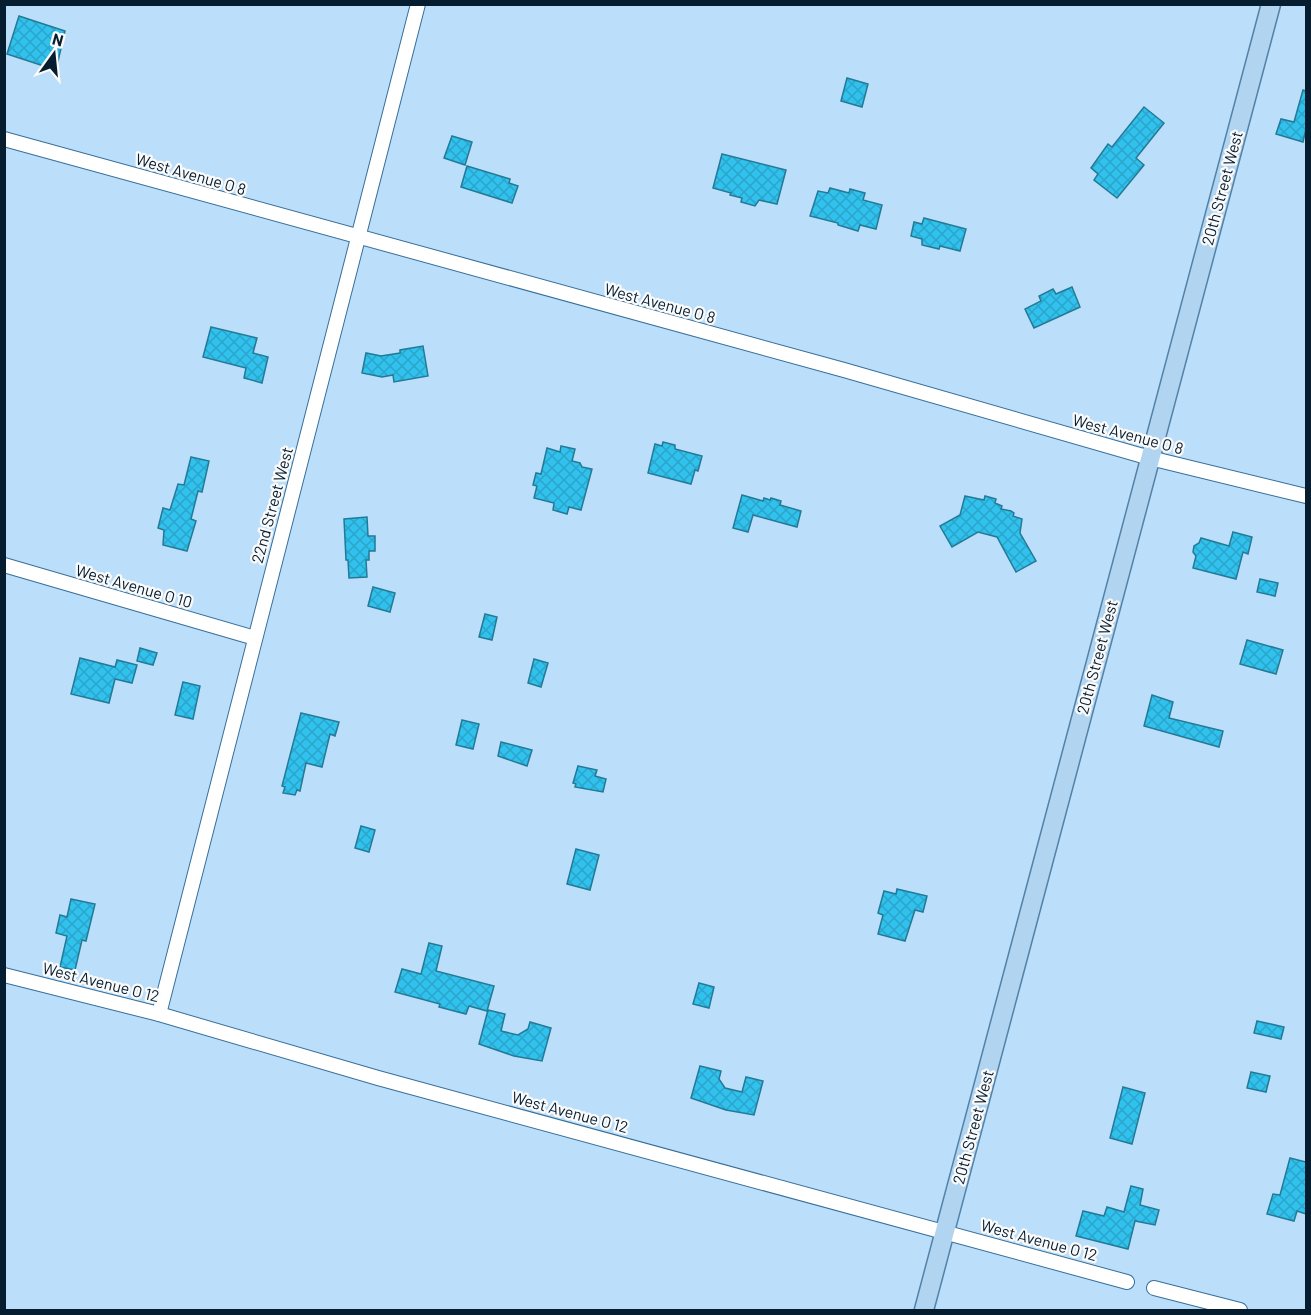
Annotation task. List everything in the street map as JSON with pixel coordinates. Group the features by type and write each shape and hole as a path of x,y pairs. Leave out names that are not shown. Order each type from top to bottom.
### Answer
{"main road":[{"name":"20th Street West","path":"924,1311 1271,4"}],"street":[{"name":"22nd Street West","path":"159,1014 418,4"},
{"name":"West Avenue O 8","path":"4,139 835,368 1150,458 1306,496"},
{"name":"West Avenue O 10","path":"4,565 255,638"},
{"name":"West Avenue O 12","path":"4,975 159,1014 378,1078 1127,1282"},
{"path":"1154,1288 1240,1311"}],"building":[{"path":"19,16 65,31 56,70 7,54"},
{"path":"847,78 868,84 862,107 841,101"},
{"path":"1303,90 1306,91 1306,129 1303,142 1276,134 1281,119 1294,122"},
{"path":"1144,107 1164,123 1136,158 1144,165 1117,198 1094,180 1098,174 1091,168 1108,144 1112,147"},
{"path":"452,136 472,142 465,165 444,158"},
{"path":"722,154 786,170 777,204 759,200 755,206 741,202 742,198 730,195 731,193 713,188"},
{"path":"467,166 510,179 509,183 518,186 512,203 461,187"},
{"path":"830,188 849,193 850,189 865,193 863,200 882,205 876,229 860,225 858,231 810,216 818,191 828,193"},
{"path":"924,218 966,229 960,251 940,246 939,249 922,245 922,239 911,236 914,222 922,224"},
{"path":"1072,287 1080,307 1034,328 1025,309 1041,301 1039,296 1053,289 1056,294"},
{"path":"211,327 257,338 253,353 268,357 262,383 244,378 246,368 203,357"},
{"path":"423,346 428,376 394,382 393,375 382,377 362,373 366,353 381,356"},
{"path":"663,442 675,445 675,449 702,456 691,484 648,473 655,444 662,446"},
{"path":"561,446 575,449 572,461 580,463 582,467 592,469 581,510 569,507 567,514 553,510 554,503 534,498 537,486 533,485 536,473 541,474 547,448 560,452"},
{"path":"191,457 209,461 202,492 198,491 191,519 196,521 187,551 163,545 164,530 158,528 163,508 170,510 178,484 184,485"},
{"path":"742,495 763,501 764,498 770,500 771,498 781,501 780,505 801,511 797,527 753,515 748,532 733,528"},
{"path":"965,496 984,500 985,496 996,499 995,503 1002,506 1001,509 1011,511 1014,513 1013,516 1022,519 1020,533 1036,561 1016,572 997,537 978,532 952,547 940,526 960,515"},
{"path":"367,517 368,536 375,536 375,551 369,551 369,560 366,560 367,577 349,578 344,519"},
{"path":"1233,532 1252,537 1248,554 1243,552 1236,579 1193,568 1196,556 1193,552 1194,546 1201,538 1229,546"},
{"path":"1260,579 1278,583 1275,596 1257,592"},
{"path":"373,587 395,593 390,612 368,606"},
{"path":"485,614 497,617 492,640 479,637"},
{"path":"1247,640 1283,650 1276,674 1240,664"},
{"path":"140,648 157,653 153,665 137,661"},
{"path":"80,658 115,667 117,660 137,665 132,683 115,679 109,703 71,694"},
{"path":"534,659 548,663 541,687 528,683"},
{"path":"183,682 200,686 193,719 175,715"},
{"path":"1152,695 1173,702 1169,718 1223,731 1219,747 1144,726"},
{"path":"301,713 339,722 335,736 330,734 322,767 306,763 300,791 297,790 295,795 283,793 285,787 282,786"},
{"path":"462,720 479,724 473,749 456,745"},
{"path":"501,742 532,750 527,766 498,756"},
{"path":"578,766 597,770 595,776 606,779 603,792 575,787 576,784 573,783"},
{"path":"361,826 375,830 369,852 355,848"},
{"path":"576,849 599,855 590,890 567,884"},
{"path":"897,889 927,896 923,912 915,910 905,941 878,934 883,915 878,913 884,891 896,894"},
{"path":"71,899 95,904 86,941 82,940 75,970 60,967 67,936 56,933 60,915 67,917"},
{"path":"429,943 442,946 436,971 494,986 487,1011 469,1006 466,1014 439,1007 440,1004 395,992 402,969 421,974"},
{"path":"699,983 714,987 709,1008 693,1004"},
{"path":"488,1010 505,1014 501,1031 518,1035 528,1029 530,1022 551,1028 542,1061 514,1056 479,1044"},
{"path":"1257,1021 1284,1027 1281,1039 1254,1033"},
{"path":"700,1066 721,1071 719,1079 725,1088 742,1092 746,1077 763,1081 754,1115 726,1110 691,1098"},
{"path":"1251,1072 1270,1076 1266,1092 1247,1088"},
{"path":"1123,1087 1145,1093 1132,1144 1110,1138"},
{"path":"1290,1158 1306,1162 1306,1214 1297,1211 1294,1221 1267,1214 1273,1194 1280,1195"},
{"path":"1131,1186 1143,1189 1140,1205 1159,1210 1155,1225 1135,1221 1128,1249 1076,1236 1083,1211 1104,1216 1107,1207 1124,1212"}]}
